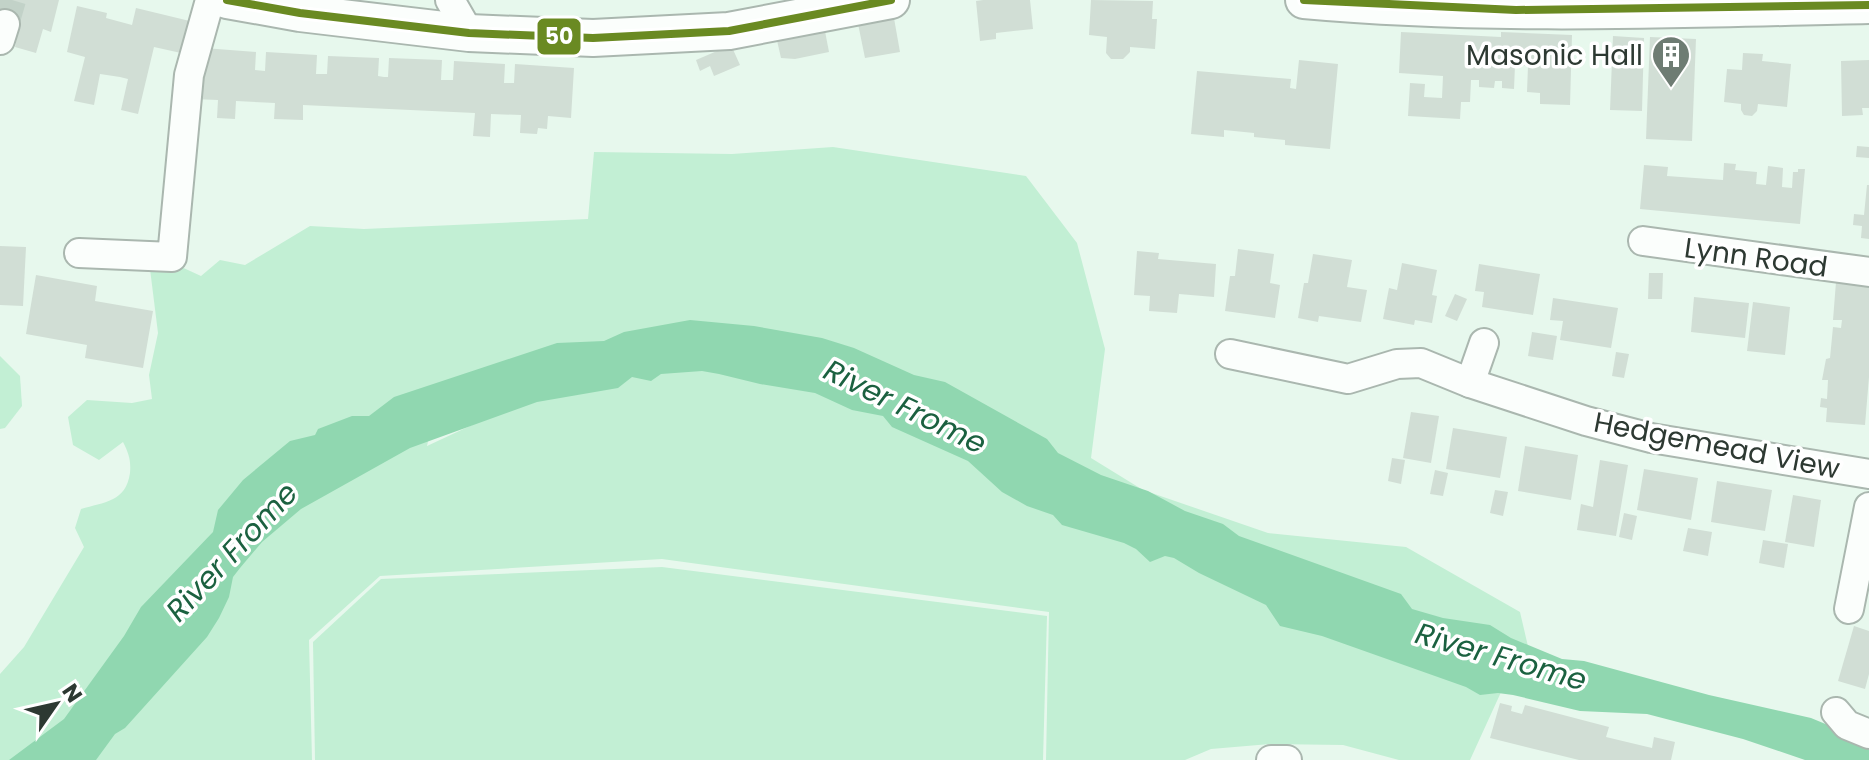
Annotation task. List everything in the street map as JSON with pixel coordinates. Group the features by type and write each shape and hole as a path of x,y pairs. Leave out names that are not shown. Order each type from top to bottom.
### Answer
{"main road":[{"path":"227,0 370,11 469,33 593,38 729,31 891,0"},
{"path":"1304,0 1366,6 1513,11 1869,5"}],"street":[{"path":"79,253 172,257 189,75 210,0"},
{"path":"450,0 469,33"},
{"name":"Lynn Road","path":"1643,241 1869,272"},
{"path":"1470,383 1484,343"},
{"name":"Hedgemead View","path":"1230,354 1348,379 1397,364 1421,363 1470,383 1586,421 1651,438 1869,474"},
{"path":"1849,609 1869,507"},
{"path":"1836,712 1847,725 1869,734"},
{"path":"1271,760 1287,760"}],"shaded area":[{"path":"833,147 1026,176 1077,243 1105,349 1091,458 1143,490 1268,533 1406,547 1520,612 1530,655 1502,690 1470,760 1399,760 1343,745 1270,744 1211,749 1185,760 1046,760 1049,612 662,559 380,576 309,640 312,760 0,760 0,674 24,647 84,547 75,528 81,509 113,499 128,483 130,461 123,442 99,460 73,445 68,417 87,400 132,403 152,399 149,375 158,333 150,269 177,265 201,276 220,260 245,265 310,226 364,229 588,219 594,152 732,154","holes":["434,414 472,425 427,446"]},
{"path":"0,356 20,376 22,406 5,428 0,429"},
{"path":"662,567 1047,616 1043,760 315,760 313,642 381,579"}],"water":[{"name":"River Frome","path":"690,320 754,326 822,338 854,348 914,375 945,382 1047,439 1058,453 1101,475 1148,491 1185,511 1223,524 1239,536 1401,594 1412,609 1443,618 1490,625 1511,638 1562,659 1584,661 1709,695 1811,718 1869,742 1869,760 1805,760 1743,739 1647,714 1580,711 1513,695 1480,695 1466,687 1322,636 1280,626 1266,605 1174,558 1165,556 1150,562 1124,543 1062,525 1053,515 1027,506 1002,492 968,461 892,427 883,416 852,410 815,393 702,371 661,374 651,381 632,377 618,388 537,402 410,448 301,509 262,542 240,568 233,577 229,597 219,618 207,637 125,728 115,734 96,760 9,760 64,719 124,636 141,607 213,532 218,510 243,480 290,441 315,435 318,429 352,416 369,416 394,397 557,343 604,341 624,332"}],"building":[{"path":"0,0 59,0 51,32 43,29 36,53 15,47 19,28 0,23"},
{"path":"1030,0 1033,29 996,33 996,39 980,41 976,1"},
{"path":"1091,0 1153,1 1152,19 1157,19 1155,49 1130,47 1130,52 1123,59 1111,59 1106,53 1107,37 1089,35"},
{"path":"77,6 107,13 106,18 132,25 136,8 198,23 190,55 154,47 138,114 121,110 128,79 120,77 100,74 94,105 74,101 85,57 67,52"},
{"path":"892,7 900,52 865,58 856,14"},
{"path":"824,26 829,52 795,59 781,58 776,36"},
{"path":"1401,32 1501,37 1501,32 1572,35 1570,105 1540,104 1540,93 1527,92 1528,66 1515,65 1514,89 1502,88 1502,81 1495,81 1494,88 1479,87 1479,80 1471,80 1470,102 1461,102 1460,119 1408,116 1410,83 1425,84 1424,97 1442,98 1443,76 1399,73"},
{"path":"1613,36 1644,38 1642,111 1610,110"},
{"name":"Masonic Hall","path":"1650,37 1696,39 1692,141 1646,139"},
{"path":"731,45 740,65 714,76 710,66 700,71 696,60"},
{"path":"204,48 256,52 255,70 265,71 266,52 317,55 316,74 327,74 328,56 379,58 378,76 384,77 388,77 389,58 442,60 441,80 453,80 454,61 505,64 504,83 514,83 515,64 574,68 571,118 548,116 547,129 538,128 537,134 520,133 521,115 491,114 490,137 473,136 475,113 303,105 303,120 274,119 275,103 236,101 235,119 217,118 218,100 193,99"},
{"path":"1743,53 1763,54 1762,61 1791,64 1787,107 1758,104 1752,116 1744,115 1741,104 1724,102 1727,69 1742,70"},
{"path":"1299,60 1338,64 1330,149 1285,145 1285,140 1254,137 1254,133 1224,130 1224,137 1191,134 1197,71 1291,79 1290,88 1296,89"},
{"path":"1869,60 1869,108 1862,108 1863,115 1842,116 1841,61"},
{"path":"1857,146 1869,147 1869,158 1856,157"},
{"path":"1724,163 1736,164 1735,170 1757,172 1756,184 1766,185 1768,166 1783,168 1782,187 1792,188 1793,172 1805,169 1800,224 1640,209 1644,165 1668,167 1667,176 1723,180"},
{"path":"1867,185 1869,239 1861,238 1862,226 1853,225 1854,214 1864,215"},
{"path":"0,246 26,247 23,306 0,305"},
{"path":"1238,249 1274,254 1270,283 1280,285 1275,318 1225,311 1230,276 1235,276"},
{"path":"1137,251 1159,253 1158,259 1216,264 1214,297 1179,294 1177,313 1149,311 1150,296 1134,295"},
{"path":"1313,254 1352,260 1347,287 1367,290 1361,322 1319,316 1318,322 1298,318"},
{"path":"1402,263 1437,270 1432,295 1437,296 1432,323 1415,320 1414,325 1383,319 1389,288 1397,290"},
{"path":"1479,264 1540,274 1533,315 1482,307 1484,292 1475,291"},
{"path":"1649,273 1663,273 1662,299 1648,299"},
{"path":"36,275 97,286 95,301 153,311 143,368 85,358 87,345 26,334"},
{"path":"1836,282 1869,285 1869,377 1865,425 1826,422 1827,408 1820,407 1821,398 1827,399 1828,380 1822,380 1826,359 1830,358 1833,327 1841,328 1842,320 1833,320"},
{"path":"1455,294 1467,299 1457,321 1445,316"},
{"path":"1694,297 1749,303 1745,338 1691,332"},
{"path":"1553,298 1618,308 1611,348 1560,340 1563,321 1550,320"},
{"path":"1753,302 1790,307 1785,355 1747,351"},
{"path":"1532,332 1557,336 1553,360 1528,356"},
{"path":"1616,352 1629,354 1624,378 1612,376"},
{"path":"1411,412 1439,416 1431,463 1403,458"},
{"path":"1453,428 1507,437 1500,478 1446,469"},
{"path":"1525,446 1578,455 1571,500 1518,491"},
{"path":"1392,458 1405,460 1401,484 1388,481"},
{"path":"1600,460 1628,465 1616,536 1577,530 1581,504 1593,507"},
{"path":"1644,469 1698,478 1691,520 1637,510"},
{"path":"1435,470 1448,473 1443,496 1430,494"},
{"path":"1717,481 1772,490 1765,531 1711,522"},
{"path":"1495,490 1508,492 1503,516 1490,513"},
{"path":"1793,495 1821,500 1814,547 1785,542"},
{"path":"1624,513 1637,516 1632,540 1619,537"},
{"path":"1688,528 1712,532 1708,556 1683,551"},
{"path":"1763,540 1788,544 1784,568 1759,563"},
{"path":"1854,626 1869,631 1869,674 1865,689 1838,681"},
{"path":"1500,703 1512,706 1511,711 1522,714 1525,705 1609,727 1606,737 1652,748 1654,737 1675,742 1671,760 1579,760 1490,738"}],"tunnel":[{"path":"5,24 12,0"}],"transit line":[{"name":"50","path":"227,0 300,13 469,33 593,38 729,31 891,0"},
{"name":"50","path":"1304,0 1516,10 1869,5"}],"place":[{"name":"Masonic Hall","path":"1671,89"}]}
